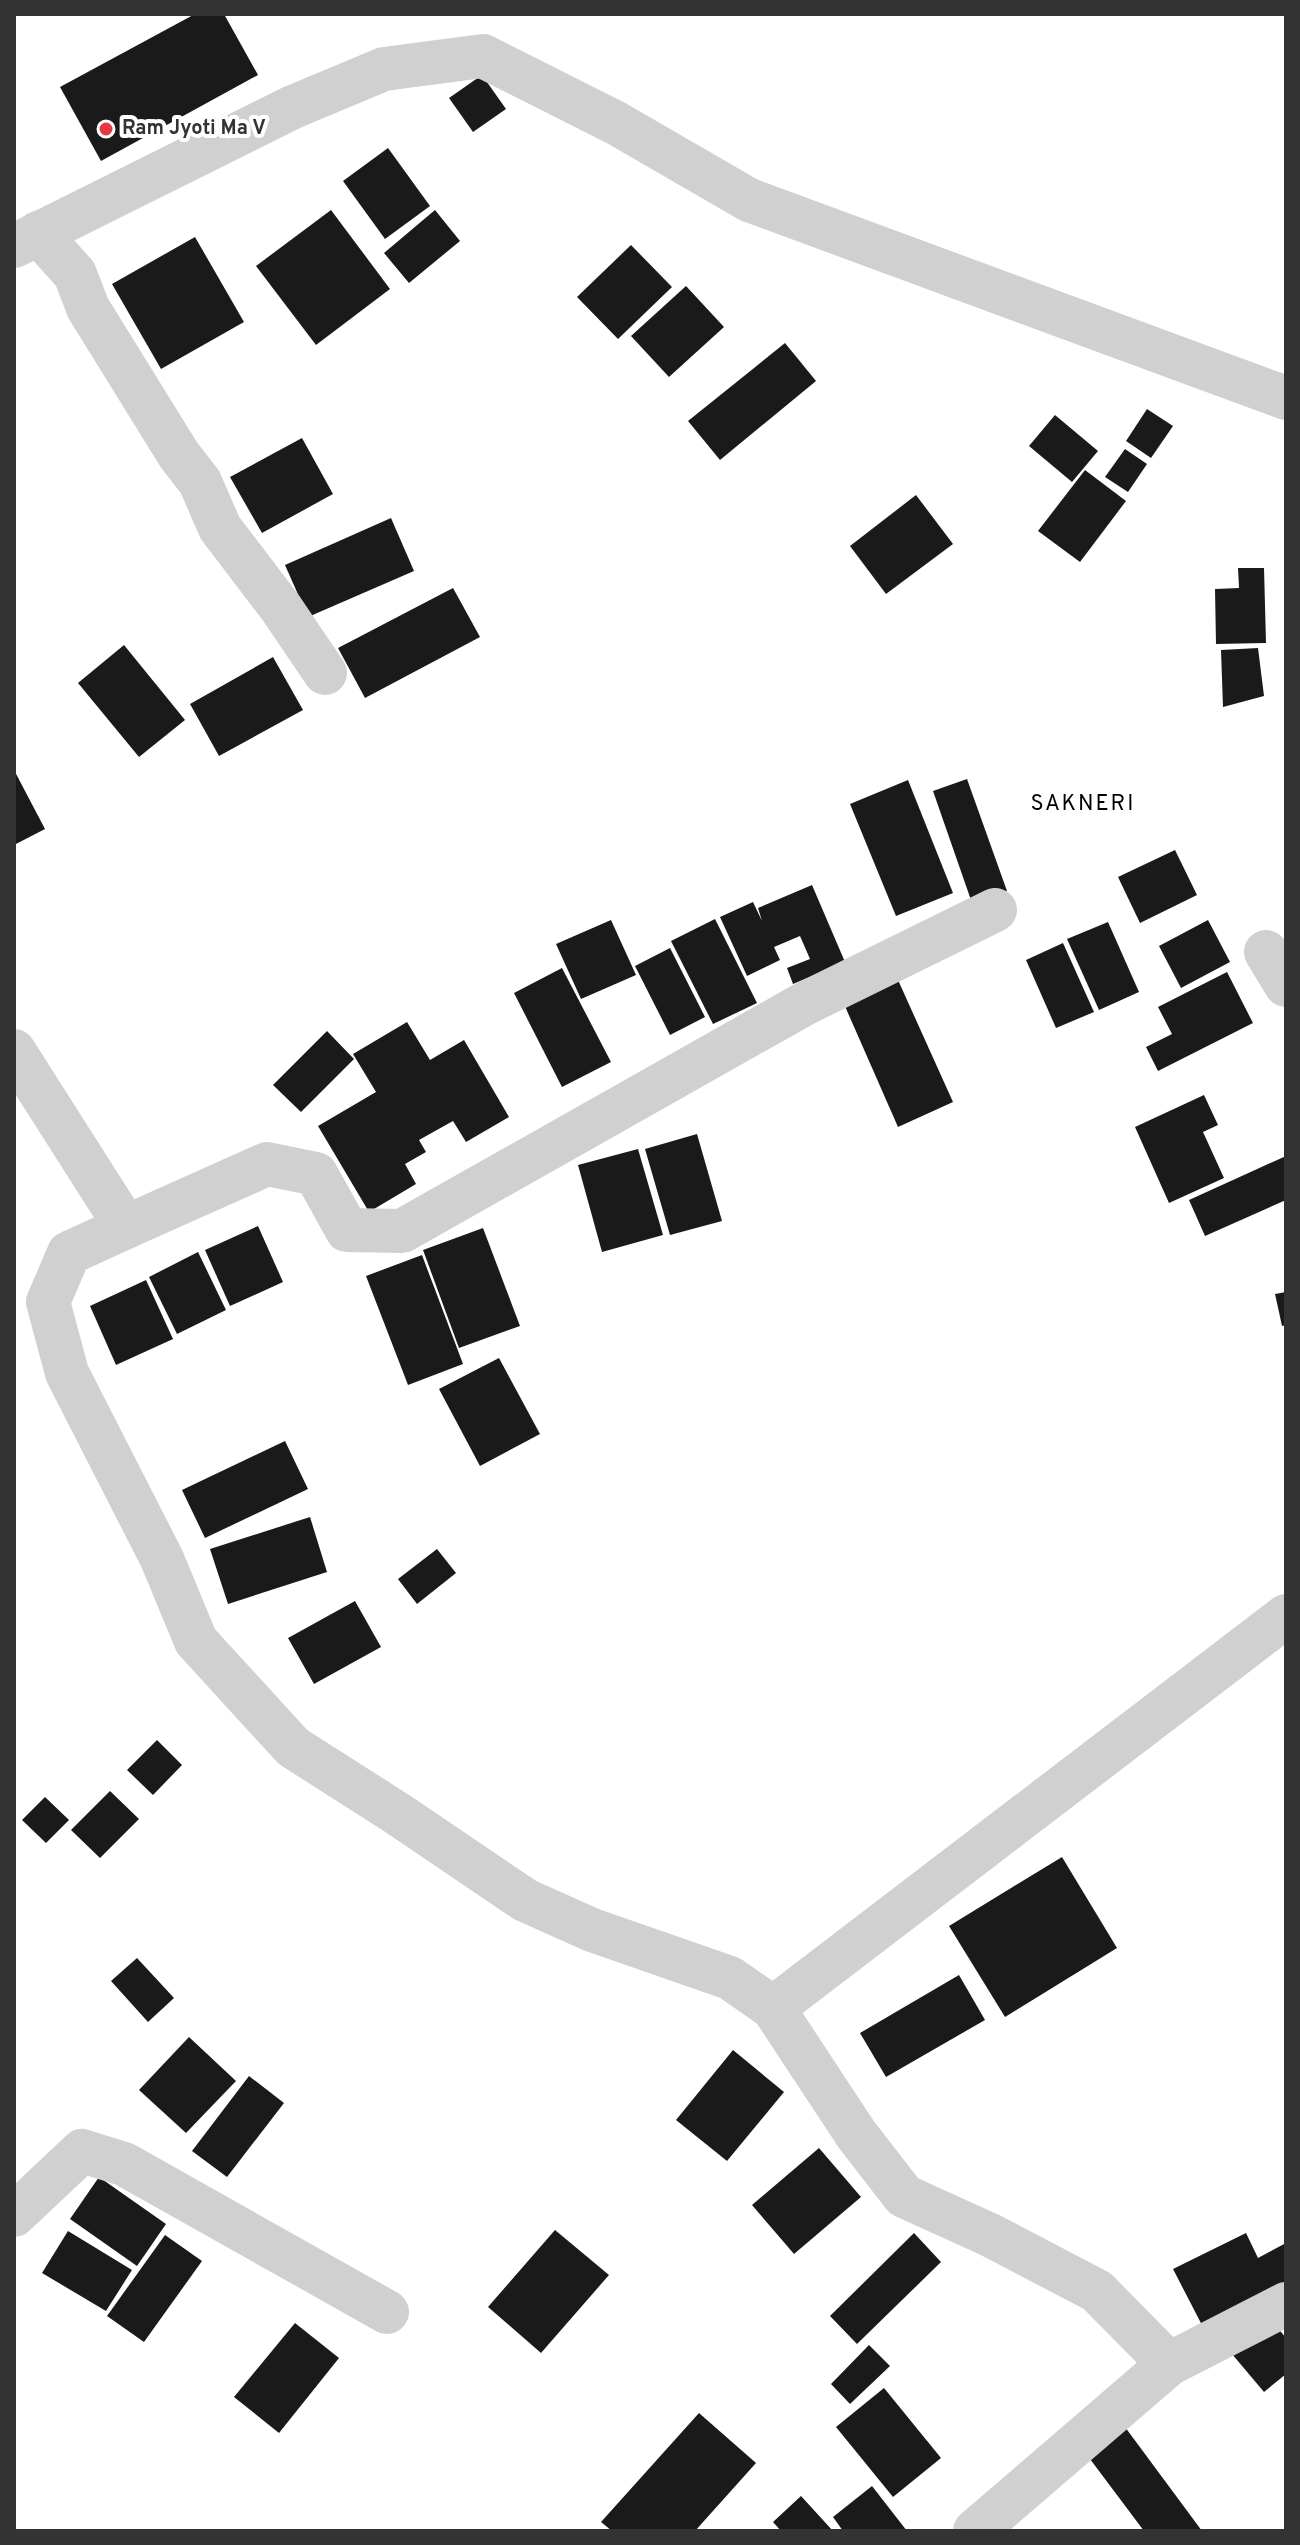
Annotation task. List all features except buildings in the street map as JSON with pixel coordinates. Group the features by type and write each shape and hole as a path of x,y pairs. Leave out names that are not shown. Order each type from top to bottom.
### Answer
{"street":[{"path":"325,673 281,608 220,528 200,482 179,455 88,308 75,274 26,239 293,107 384,69 483,56 616,123 749,200 1286,398"},
{"path":"995,910 804,1004 402,1231 347,1230 316,1174 267,1164 69,1253 48,1302 67,1373 162,1559 196,1641 293,1747 525,1900 592,1930 730,1978 773,2008 856,2134 904,2196 990,2235 1097,2291 1169,2364"},
{"path":"14,1051 126,1227"},
{"path":"773,2008 1286,1616"},
{"path":"14,2215 82,2151 124,2164 387,2312"},
{"path":"975,2531 1169,2364 1286,2304"}],"place":[{"name":"Ram Jyoti Ma V","path":"106,129"}],"district":[{"name":"SAKNERI","path":"1083,804"}]}
